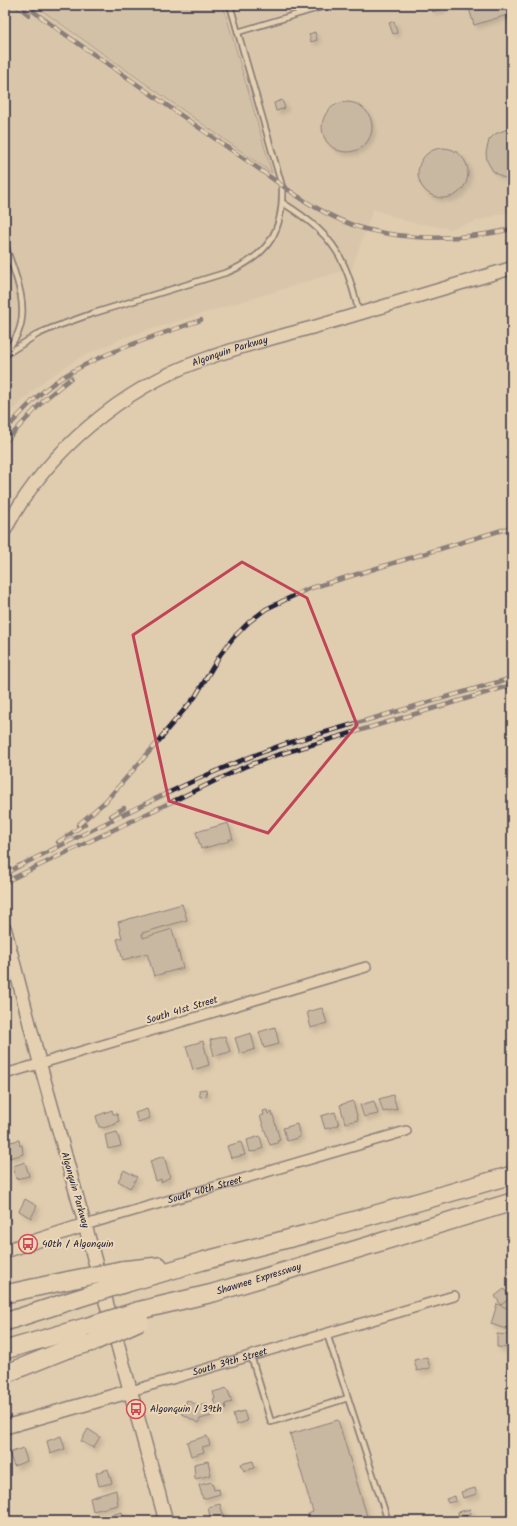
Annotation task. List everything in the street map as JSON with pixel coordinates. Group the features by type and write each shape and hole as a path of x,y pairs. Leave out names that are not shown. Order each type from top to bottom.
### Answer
{"highway":[{"path":"5,1294 70,1280 124,1276 203,1261 310,1233 512,1175"},
{"name":"Shawnee Expressway","path":"5,1350 85,1327 138,1316 512,1202"},
{"path":"5,1322 76,1299 124,1276"},
{"path":"5,1374 65,1350 93,1342 138,1316"}],"main road":[{"name":"South 40th Street","path":"5,1251 85,1225"},
{"name":"Algonquin Parkway","path":"85,1225 166,1521"},
{"name":"South 39th Street","path":"5,1427 131,1391"}],"street":[{"name":"Algonquin Parkway","path":"5,530 13,515 34,485 59,454 88,428 139,390 205,359 512,268"},
{"name":"Algonquin Parkway","path":"5,929 40,1064 85,1225"},
{"name":"South 41st Street","path":"5,1074 366,967"},
{"name":"South 40th Street","path":"85,1225 406,1131"},
{"name":"South 39th Street","path":"131,1391 454,1296"}],"lane":[{"path":"5,354 38,334 52,328 91,314 228,272 246,265 261,254 270,242 280,218 283,203 282,186 230,5"},
{"path":"238,32 328,5"},
{"path":"283,203 308,219 334,246 344,263 360,313"},
{"path":"5,245 19,286 22,313 18,333 5,354"},
{"path":"327,1334 372,1467 387,1521"},
{"path":"251,1356 271,1422 348,1398"}],"highlighted area":[{"path":"242,562 307,598 357,725 268,833 169,801 133,635"}],"shaded area":[{"path":"5,5 512,5 512,211 450,229 405,221 373,209 352,268 126,337 79,358 48,378 22,401 5,420"},
{"path":"35,5 223,5 272,173 47,14"}],"building":[{"path":"442,5 444,8 433,12 432,8"},
{"path":"468,5 512,5 512,31 507,15 474,25"},
{"path":"394,21 397,33 393,34 389,23"},
{"path":"315,32 317,40 311,42 309,34"},
{"path":"282,100 285,108 276,111 274,103"},
{"path":"342,102 352,102 365,109 372,122 372,132 365,145 352,152 342,152 333,148 326,141 322,132 322,122 326,113 333,106"},
{"path":"512,128 512,179 502,177 493,171 487,161 486,153 489,140 495,134"},
{"path":"438,148 448,148 461,155 468,168 468,178 461,191 448,198 438,198 429,194 422,187 418,178 418,168 422,159 429,152"},
{"path":"228,823 233,839 201,849 196,832"},
{"path":"182,904 187,920 142,933 143,938 172,929 183,968 154,976 147,953 123,960 117,939 122,938 118,922"},
{"path":"322,1008 327,1023 311,1028 307,1012"},
{"path":"275,1027 279,1044 264,1048 259,1032"},
{"path":"251,1033 255,1049 240,1054 235,1038"},
{"path":"225,1036 230,1052 214,1056 210,1040"},
{"path":"203,1041 209,1065 193,1070 186,1046"},
{"path":"206,1089 207,1096 200,1097 199,1090"},
{"path":"393,1095 397,1109 383,1112 379,1099"},
{"path":"353,1101 358,1120 345,1123 340,1105"},
{"path":"374,1101 378,1114 364,1117 360,1105"},
{"path":"147,1109 150,1118 138,1122 135,1113"},
{"path":"112,1110 113,1114 117,1114 119,1121 116,1122 116,1124 103,1128 99,1127 96,1116"},
{"path":"267,1110 268,1114 272,1112 280,1140 277,1141 278,1143 270,1145 260,1116 264,1115 263,1111"},
{"path":"335,1112 339,1125 325,1129 321,1116"},
{"path":"297,1124 300,1137 287,1141 283,1128"},
{"path":"117,1132 121,1146 108,1149 105,1135"},
{"path":"260,1136 263,1148 258,1151 250,1152 247,1140"},
{"path":"19,1140 20,1146 22,1145 23,1154 10,1158 6,1143"},
{"path":"241,1142 245,1155 231,1158 227,1146"},
{"path":"164,1156 170,1177 161,1182 161,1179 156,1181 150,1161"},
{"path":"25,1162 29,1176 16,1179 13,1166"},
{"path":"124,1170 137,1177 130,1188 118,1181"},
{"path":"25,1199 37,1206 31,1218 19,1211"},
{"path":"504,1289 510,1298 501,1305 495,1296"},
{"path":"497,1304 512,1310 512,1331 491,1324"},
{"path":"497,1334 512,1335 512,1348 497,1347"},
{"path":"427,1357 430,1368 417,1371 414,1360"},
{"path":"512,1365 512,1381 506,1370"},
{"path":"227,1388 232,1402 225,1404 226,1409 219,1411 213,1400 215,1399 213,1392"},
{"path":"187,1400 199,1406 207,1404 211,1416 200,1419 198,1423 181,1413"},
{"path":"244,1411 247,1421 236,1425 233,1414"},
{"path":"338,1420 367,1516 350,1521 310,1521 308,1514 313,1512 290,1434"},
{"path":"88,1429 100,1437 93,1448 81,1441"},
{"path":"61,1436 65,1449 50,1454 47,1441"},
{"path":"207,1436 210,1445 202,1447 204,1452 191,1456 187,1442"},
{"path":"23,1448 27,1461 14,1466 9,1453"},
{"path":"208,1461 211,1475 195,1479 194,1464"},
{"path":"253,1461 255,1468 244,1471 241,1464"},
{"path":"108,1469 112,1483 99,1486 96,1473"},
{"path":"212,1482 214,1490 219,1489 220,1494 203,1499 199,1485"},
{"path":"475,1488 477,1494 463,1498 461,1492"},
{"path":"116,1490 118,1505 93,1511 90,1498"},
{"path":"455,1496 456,1501 448,1503 446,1499"},
{"path":"220,1504 224,1518 211,1521 208,1507"},
{"path":"470,1509 471,1514 459,1517 458,1512"},
{"path":"122,1512 125,1521 107,1521 105,1516"}],"railway":[{"path":"16,5 29,15"},
{"path":"25,5 286,188 316,208 332,216 365,229 401,236 438,238 457,237 494,233 512,229"},
{"path":"5,431 26,407 50,386 68,374 84,365 116,351 201,320"},
{"path":"5,442 45,399 71,378"},
{"path":"161,737 195,697 220,655 233,638 249,622 266,609 308,589 512,527"},
{"path":"17,867 183,786 285,744 512,678"},
{"path":"5,882 244,767 274,756 512,685"},
{"path":"104,803 165,734"},
{"path":"78,825 107,800"},
{"path":"111,816 124,808"},
{"path":"58,842 85,824"},
{"path":"5,874 21,865"}],"place":[{"name":"40th / Algonquin","path":"28,1244"},
{"name":"Algonquin / 39th","path":"136,1409"}]}
